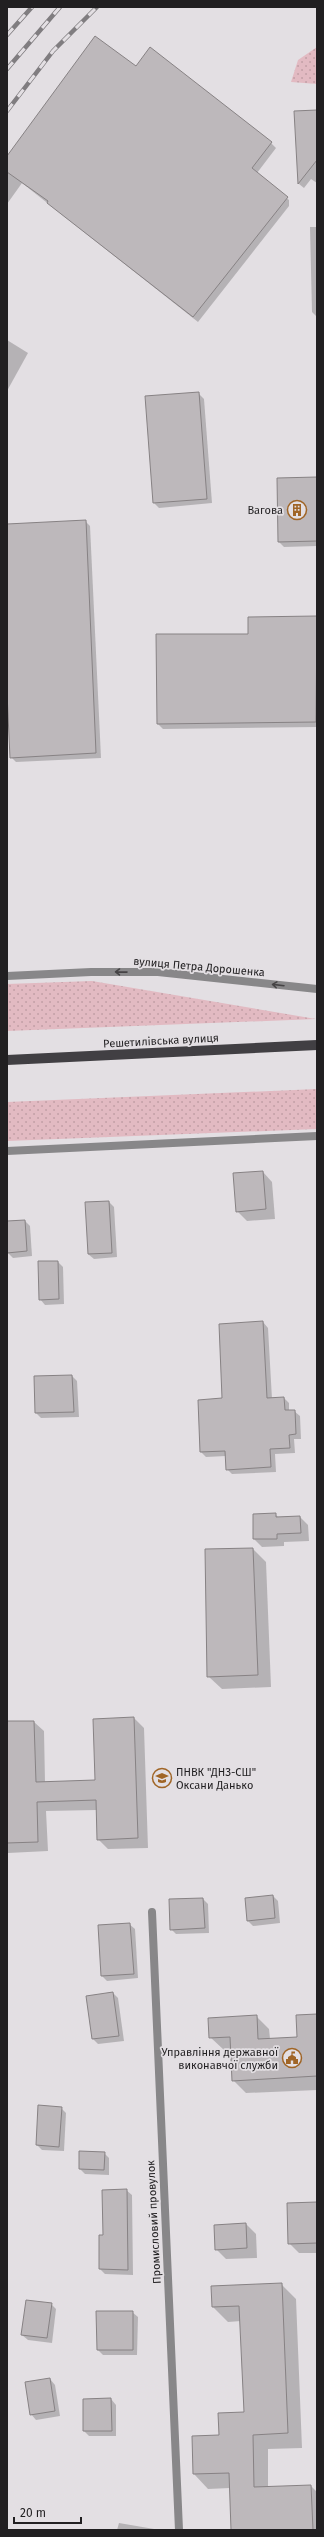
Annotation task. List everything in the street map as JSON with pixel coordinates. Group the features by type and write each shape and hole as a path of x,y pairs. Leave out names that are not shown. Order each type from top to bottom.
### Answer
{"main road":[{"name":"Решетилівська вулиця","path":"7,1060 317,1045"}],"street":[{"name":"вулиця Петра Дорошенка","path":"7,976 90,972 158,972 317,989"},
{"path":"7,1151 317,1136"},
{"name":"Промисловий провулок","path":"152,1912 179,2530"}],"shaded area":[{"path":"317,47 317,84 291,82 298,60"},
{"path":"92,981 316,1019 7,1031 7,984"},
{"path":"317,1089 317,1129 7,1141 7,1102"}],"building":[{"path":"95,36 136,66 150,47 272,142 252,168 288,197 193,317 47,203 48,201 7,172 7,156"},
{"path":"317,110 317,160 298,184 294,111"},
{"path":"199,392 207,499 153,503 145,396"},
{"name":"Вагова","path":"317,477 317,541 278,542 277,478"},
{"path":"86,520 96,753 10,758 7,693 7,524"},
{"path":"317,616 316,722 157,724 156,634 248,634 248,617"},
{"path":"263,1171 266,1209 236,1212 233,1173"},
{"path":"109,1201 112,1253 88,1254 85,1202"},
{"path":"25,1220 27,1251 7,1253 7,1221"},
{"path":"38,1261 58,1261 59,1299 39,1300"},
{"path":"263,1321 267,1398 284,1397 285,1410 295,1410 296,1434 289,1435 290,1448 270,1449 271,1467 226,1470 225,1451 200,1452 198,1400 222,1398 219,1324"},
{"path":"72,1375 74,1412 35,1413 34,1376"},
{"path":"276,1513 276,1517 300,1516 301,1533 277,1534 277,1539 253,1539 253,1514"},
{"path":"253,1548 258,1675 207,1677 205,1549"},
{"path":"134,1717 138,1838 97,1840 96,1800 37,1802 38,1842 7,1843 7,1721 34,1721 36,1782 95,1780 93,1719"},
{"path":"273,1895 275,1918 247,1921 245,1898"},
{"path":"203,1898 205,1928 170,1930 169,1899"},
{"path":"130,1923 134,1974 101,1976 98,1925"},
{"path":"113,1992 119,2036 92,2039 86,1996"},
{"path":"317,2014 317,2076 232,2081 230,2037 209,2038 208,2018 257,2015 258,2039 297,2037 296,2015"},
{"path":"38,2105 62,2107 59,2147 36,2145"},
{"path":"79,2151 105,2152 104,2170 79,2169"},
{"path":"127,2189 128,2270 99,2269 99,2235 103,2235 102,2190"},
{"path":"317,2202 317,2243 288,2244 287,2203"},
{"path":"246,2223 247,2248 215,2250 214,2225"},
{"path":"282,2283 288,2433 253,2435 254,2487 311,2485 313,2530 231,2530 229,2473 193,2474 192,2436 219,2435 218,2413 244,2412 239,2306 212,2307 211,2286"},
{"path":"26,2300 52,2303 47,2338 21,2335"},
{"path":"96,2311 133,2311 133,2350 97,2350"},
{"path":"50,2378 55,2411 30,2415 25,2382"},
{"path":"111,2398 112,2431 83,2431 83,2399"}],"railway":[{"path":"7,35 32,7"},
{"path":"7,69 60,7"},
{"path":"7,111 53,51 97,7"}],"place":[{"name":"Вагова","path":"297,510"},
{"name":"ПНВК \"ДНЗ-СШ\" Оксани Данько","path":"162,1778"},
{"name":"Управління державної виконавчої служби","path":"292,2058"}]}
